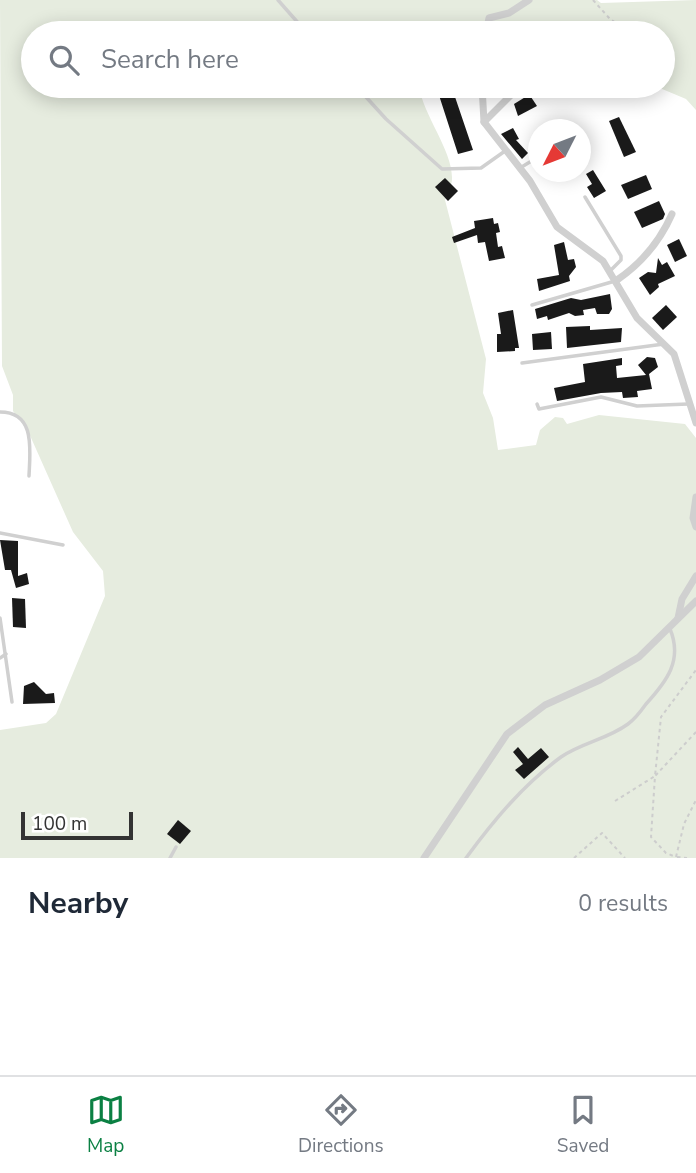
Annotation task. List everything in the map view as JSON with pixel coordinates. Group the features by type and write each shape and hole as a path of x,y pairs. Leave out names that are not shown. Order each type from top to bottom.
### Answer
{"street":[{"path":"488,21 489,18 509,13 529,0"},
{"path":"483,98 484,122 520,168 557,227 611,270 637,318 666,344 680,368 688,404 696,423"},
{"path":"484,122 508,98"},
{"path":"617,280 635,268 664,233 672,214"},
{"path":"696,498 693,518 696,527"},
{"path":"678,619 682,598 696,576"},
{"path":"424,858 507,734 545,705 600,680 639,657 696,601"}],"lane":[{"path":"278,0 296,21"},
{"path":"367,98 386,119 442,169 481,168 505,151"},
{"path":"520,168 528,163"},
{"path":"585,197 621,256 611,270"},
{"path":"532,306 617,280"},
{"path":"522,363 666,344"},
{"path":"537,404 539,409 601,397 636,406 688,404"},
{"path":"0,412 20,417 27,426 29,476"},
{"path":"0,533 63,545"},
{"path":"0,618 12,702"},
{"path":"466,858 509,802 531,781 563,755 628,724 659,691 676,658 676,645 669,628"},
{"path":"0,658 6,654"},
{"path":"170,858 176,847"}],"path":[{"path":"593,0 613,21"},
{"path":"687,858 666,853 651,837 661,717 696,670"},
{"path":"615,801 655,776 696,732"},
{"path":"676,857 684,824 696,800"},
{"path":"574,858 602,833 625,858"},
{"path":"660,858 666,853"}],"shaded area":[{"path":"0,0 597,0 601,3 696,0 696,110 686,99 675,94 675,21 21,21 21,98 422,98 451,168 452,181 445,200 486,359 483,393 493,418 498,450 536,445 540,430 555,417 563,418 567,424 599,415 685,424 696,438 696,858 0,858 0,730 46,723 56,714 105,596 103,571 73,532 28,431 13,411 13,395 2,366"}],"building":[{"path":"440,98 455,98 473,150 458,154"},
{"path":"524,98 532,98 537,106 518,116 514,104"},
{"path":"619,117 636,152 624,157 609,121"},
{"path":"513,128 519,139 516,140 528,153 522,159 501,134"},
{"path":"593,170 606,191 594,198 587,187 592,184"},
{"path":"646,175 652,189 628,199 621,185"},
{"path":"445,178 458,191 448,201 435,187"},
{"path":"659,201 665,214 663,219 642,228 634,212"},
{"path":"493,218 494,224 498,223 500,232 496,233 498,247 502,246 505,258 489,261 485,242 478,243 477,235 454,243 452,237 475,228 474,221"},
{"path":"679,239 687,256 675,262 667,245"},
{"path":"564,242 568,260 574,259 576,267 569,276 570,281 539,291 537,279 559,275 554,245"},
{"path":"658,258 662,265 667,262 675,276 658,284 659,287 650,295 639,278 648,272 656,273"},
{"path":"610,294 612,309 609,314 597,314 595,308 583,310 584,315 575,316 569,313 548,320 547,316 537,319 535,309 571,298 581,300"},
{"path":"666,305 677,317 663,330 652,318"},
{"path":"513,310 519,348 515,348 515,351 497,352 497,334 501,334 498,313"},
{"path":"590,326 590,330 622,328 621,342 567,348 566,327"},
{"path":"551,332 552,349 533,350 532,334"},
{"path":"647,357 655,358 658,367 649,374 652,389 637,391 638,397 623,398 622,392 601,393 557,401 554,388 585,382 583,364 622,358 622,365 616,366 617,378 646,375 638,365"},
{"path":"0,540 18,541 18,576 27,573 29,584 16,588 11,570 5,570"},
{"path":"12,598 25,599 26,628 13,627"},
{"path":"34,682 46,694 54,693 55,703 23,704 24,686"},
{"path":"518,747 528,759 541,748 549,757 524,779 515,770 523,764 513,752"},
{"path":"178,820 191,831 180,844 167,834"}]}
